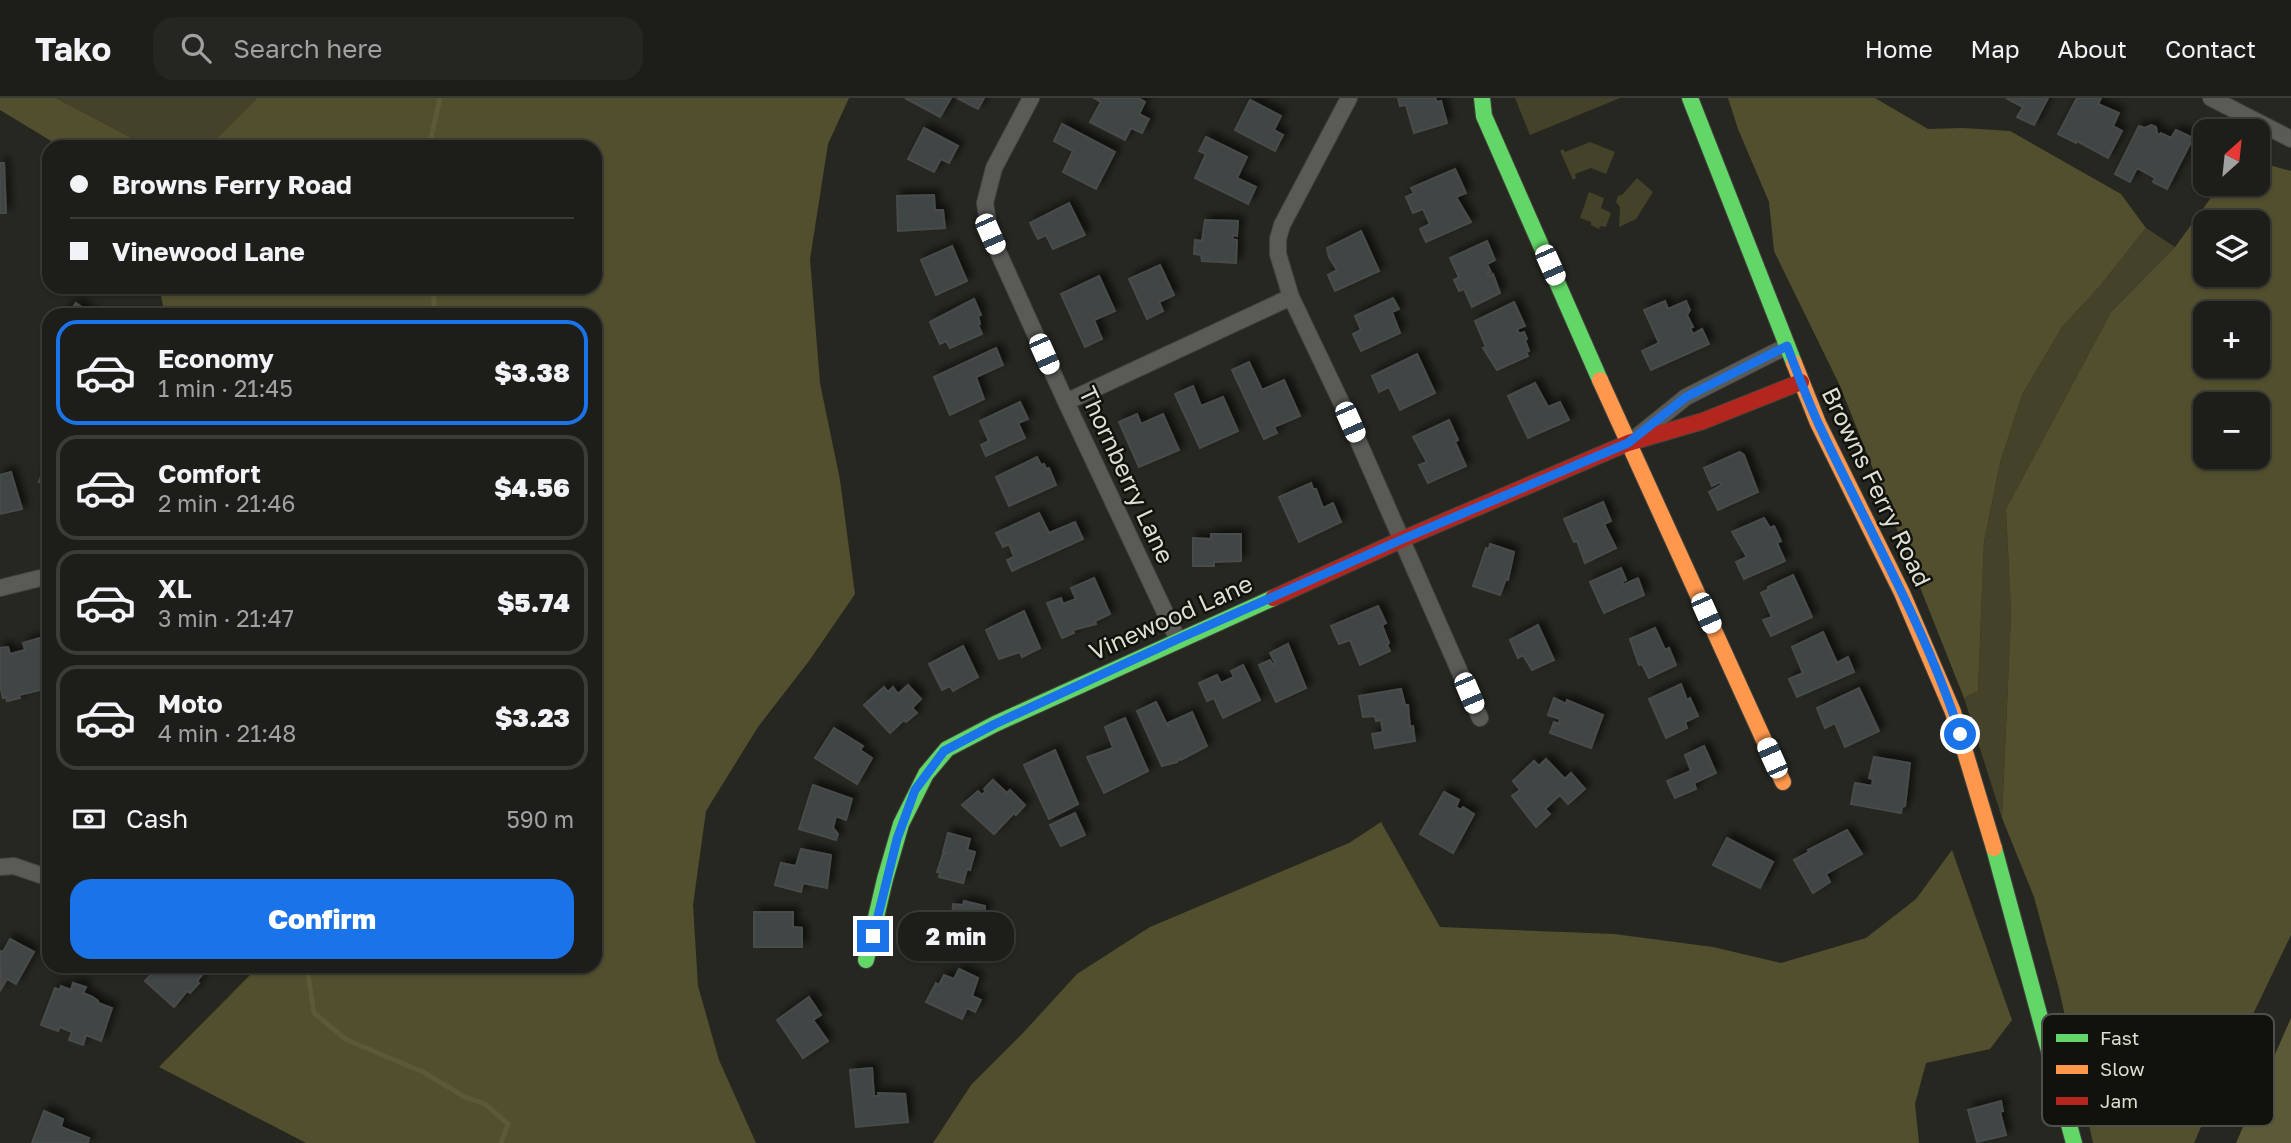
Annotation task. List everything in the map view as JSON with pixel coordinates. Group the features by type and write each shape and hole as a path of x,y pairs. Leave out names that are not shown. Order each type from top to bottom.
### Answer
{"street":[{"name":"Thornberry Lane","path":"1031,98 995,167 985,203 990,234 1178,639"},
{"path":"1349,98 1282,225 1278,254 1291,297 1403,539 1480,718"},
{"path":"1482,98 1485,116 1628,443 1783,782"},
{"name":"Browns Ferry Road","path":"1690,98 1818,423 1902,593 1952,712 1984,815 2042,1026"},
{"path":"2211,98 2291,139"},
{"path":"1066,402 1291,297"},
{"name":"Vinewood Lane","path":"1628,443 1686,397 1787,346"},
{"name":"Vinewood Lane","path":"866,960 897,839 915,790 944,751 995,724 1178,639 1403,539 1628,443 1703,421 1801,382"},
{"path":"0,588 40,578"},
{"path":"0,867 14,866 42,876"},
{"name":"Browns Ferry Road","path":"2069,1126 2074,1143"}],"shaded area":[{"path":"0,98 56,98 136,140 49,140 0,110"},
{"path":"56,98 257,98 215,140 136,140"},
{"path":"257,98 849,98 828,144 810,259 820,383 840,480 855,594 809,661 758,727 706,811 693,905 698,986 719,1060 756,1143 306,1143 159,1067 252,973 602,973 602,308 164,308 160,294 602,294 602,140 215,140"},
{"path":"1515,98 1620,98 1530,135"},
{"path":"1728,98 1875,98 1928,129 2010,131 2121,194 2146,228 2099,287 2062,327 2022,395 2000,463 1984,542 1978,691 1964,698 1840,386 1774,251 1769,202"},
{"path":"1590,142 1615,152 1606,174 1591,168 1575,174 1576,178 1573,180 1560,151 1563,149 1565,152"},
{"path":"2270,165 2291,171 2291,935 2253,1014 2065,1014 2034,897 2002,818 2011,615 2006,509 2111,312 2175,247 2193,222 2193,287 2270,287 2270,210 2202,210 2212,196 2270,196"},
{"path":"1637,178 1653,192 1636,219 1619,227 1620,207 1616,202 1618,196"},
{"path":"1589,192 1604,198 1601,208 1611,213 1606,227 1600,226 1599,229 1580,218"},
{"path":"2146,228 2175,247 2111,312 2006,509 2011,615 2002,818 1964,698 1978,691 1984,542 2000,463 2022,395 2062,327 2099,287"},
{"path":"1381,822 1440,927 1614,934 1713,947 1781,963 1866,938 1916,899 1952,850 2012,1020 1990,1049 1926,1063 1915,1104 1919,1143 933,1143 971,1085 1077,974 1150,927 1349,843"},
{"path":"2291,1018 2291,1143 2236,1143 2243,1126 2274,1126 2274,1057"},
{"path":"2089,1126 2201,1126 2194,1143 2093,1143"}],"building":[{"path":"905,98 951,98 940,117"},
{"path":"957,98 984,98 978,109"},
{"path":"1094,98 1138,98 1145,102 1139,114 1149,119 1142,133 1131,128 1125,140 1090,122 1101,102"},
{"path":"1398,98 1435,98 1437,102 1441,101 1447,123 1414,133 1406,105 1400,106"},
{"path":"2006,98 2048,98 2034,125 2017,117 2023,107"},
{"path":"2077,98 2101,98 2098,104 2119,113 2113,126 2122,131 2108,158 2058,134"},
{"path":"1250,100 1281,116 1274,130 1283,135 1275,151 1235,130"},
{"path":"1062,124 1115,152 1096,189 1063,172 1073,151 1054,141"},
{"path":"2151,125 2156,127 2160,135 2161,133 2171,138 2176,130 2193,138 2167,189 2153,182 2155,178 2137,168 2130,182 2115,174 2139,126 2145,128"},
{"path":"924,128 958,146 949,163 941,159 934,172 908,159"},
{"path":"1206,137 1247,157 1237,178 1256,187 1248,204 1195,178 1206,154 1199,151"},
{"path":"0,163 4,163 6,213 0,213"},
{"path":"1455,169 1466,193 1456,197 1471,222 1426,242 1420,229 1430,224 1423,209 1413,213 1406,197 1414,193 1411,188"},
{"path":"934,195 935,210 943,210 945,228 898,231 897,196"},
{"path":"1069,203 1085,235 1053,249 1046,235 1038,239 1030,223"},
{"path":"1205,220 1238,221 1237,236 1233,235 1232,239 1237,240 1236,263 1202,261 1201,255 1194,254 1195,240 1202,241"},
{"path":"1361,231 1379,271 1335,291 1328,275 1337,270 1327,248"},
{"path":"1487,241 1495,260 1487,264 1491,272 1487,274 1493,274 1500,293 1472,307 1464,289 1459,291 1454,280 1459,277 1450,258"},
{"path":"952,246 967,281 936,295 921,260"},
{"path":"1160,265 1174,295 1159,302 1163,311 1147,319 1129,279"},
{"path":"1099,276 1115,311 1094,320 1102,339 1085,347 1061,294"},
{"path":"1393,298 1399,309 1392,312 1400,333 1361,351 1353,334 1361,330 1355,316"},
{"path":"974,299 981,315 978,316 978,325 982,334 950,348 946,341 940,344 930,322"},
{"path":"1665,301 1668,309 1686,301 1693,334 1702,329 1709,344 1651,370 1642,351 1659,343 1644,310"},
{"path":"1514,302 1525,326 1517,329 1519,334 1524,332 1527,339 1528,356 1497,370 1483,348 1486,347 1475,321"},
{"path":"996,348 1003,365 976,377 984,399 950,415 934,377"},
{"path":"1417,354 1435,393 1400,410 1389,387 1379,392 1372,376"},
{"path":"1249,362 1262,390 1284,380 1300,416 1274,427 1277,433 1264,439 1232,370"},
{"path":"1535,383 1548,407 1560,402 1569,420 1528,438 1508,396"},
{"path":"1193,386 1201,406 1223,397 1238,431 1200,448 1175,394"},
{"path":"1020,402 1028,419 1018,423 1025,438 986,456 981,445 989,441 980,421"},
{"path":"1137,414 1141,424 1163,414 1179,450 1139,467 1119,422"},
{"path":"1449,420 1466,466 1428,483 1419,465 1427,462 1413,437"},
{"path":"1740,452 1744,455 1758,492 1718,510 1709,492 1721,485 1720,482 1712,486 1704,468"},
{"path":"1037,457 1041,465 1049,468 1056,485 1009,506 996,477"},
{"path":"11,472 22,509 0,514 0,475"},
{"path":"1311,483 1323,508 1333,503 1341,522 1299,542 1279,497"},
{"path":"1603,502 1611,521 1604,524 1616,548 1585,563 1577,541 1574,542 1564,519"},
{"path":"1039,513 1049,533 1075,522 1083,539 1012,571 1007,560 1014,557 1009,544 1003,547 996,533"},
{"path":"1764,518 1770,528 1774,526 1781,541 1777,543 1785,561 1744,579 1736,562 1747,557 1732,532"},
{"path":"1211,534 1241,534 1241,561 1214,562 1214,566 1193,566 1193,538 1211,539"},
{"path":"1490,544 1514,552 1508,580 1506,579 1500,595 1473,586 1486,548 1489,549"},
{"path":"1621,568 1626,580 1622,582 1623,585 1638,578 1644,595 1604,613 1590,582"},
{"path":"1793,575 1812,617 1771,636 1763,620 1772,617 1761,593"},
{"path":"1094,578 1110,614 1095,621 1096,624 1073,630 1074,633 1062,638 1047,603 1061,598 1063,604 1076,599 1071,588"},
{"path":"1378,606 1386,623 1382,625 1390,651 1360,665 1350,640 1339,644 1331,626"},
{"path":"1024,611 1040,648 1022,657 1020,652 999,659 986,630"},
{"path":"1538,625 1554,660 1532,670 1523,655 1518,658 1510,640"},
{"path":"1655,628 1665,650 1669,648 1676,665 1649,678 1642,664 1639,665 1630,639"},
{"path":"1823,632 1837,663 1848,657 1854,672 1797,697 1789,679 1803,673 1792,647"},
{"path":"42,637 42,690 7,701 6,697 3,698 0,685 0,648 8,647 10,654 25,650 23,643"},
{"path":"1288,644 1306,688 1276,702 1259,665 1270,660 1273,665 1275,663 1270,653"},
{"path":"963,646 978,677 953,691 950,686 942,690 929,664"},
{"path":"1243,665 1260,700 1223,718 1214,698 1207,701 1199,683 1217,675 1221,683 1234,677 1231,671"},
{"path":"1681,684 1687,700 1690,698 1698,716 1685,722 1687,728 1666,738 1649,699"},
{"path":"908,685 921,699 912,708 917,713 906,722 904,720 890,733 864,705 884,687 888,692 893,687 898,694"},
{"path":"1859,688 1879,731 1845,747 1835,723 1825,728 1817,708"},
{"path":"1401,689 1405,705 1408,705 1410,727 1413,726 1415,741 1375,748 1372,734 1383,732 1381,720 1376,721 1375,716 1363,717 1359,696"},
{"path":"1554,698 1566,704 1567,700 1603,715 1591,748 1550,733 1554,722 1559,724 1560,719 1548,715"},
{"path":"1156,702 1168,727 1168,723 1192,712 1207,746 1181,760 1180,758 1177,762 1162,766 1137,711"},
{"path":"1125,718 1148,771 1104,793 1087,757 1113,748 1105,727"},
{"path":"834,728 863,746 860,750 872,758 857,784 815,758"},
{"path":"1704,746 1716,773 1694,783 1696,789 1675,798 1667,781 1691,771 1685,755"},
{"path":"1055,750 1078,804 1049,819 1024,765"},
{"path":"1874,757 1910,763 1905,806 1902,807 1901,813 1851,804 1855,783 1872,786 1873,779 1869,778"},
{"path":"1546,759 1565,779 1571,773 1585,789 1568,804 1560,795 1545,809 1550,814 1536,827 1512,796 1520,790 1513,781 1534,761 1539,766"},
{"path":"993,780 1007,793 1010,790 1025,805 994,834 962,805 978,791 982,795"},
{"path":"813,785 852,799 846,820 836,816 833,828 838,834 836,840 799,829"},
{"path":"1444,792 1459,800 1456,807 1461,810 1463,807 1474,814 1453,853 1420,834"},
{"path":"1075,813 1085,835 1061,846 1050,825"},
{"path":"1847,830 1862,854 1826,874 1830,882 1813,893 1794,860"},
{"path":"948,833 970,839 967,850 975,852 963,883 939,877 940,872 937,872 943,854 946,853 943,852"},
{"path":"1727,838 1773,862 1760,888 1713,865"},
{"path":"801,849 831,855 827,888 803,883 801,892 775,885 781,863 796,866"},
{"path":"964,901 985,906 983,944 935,943 935,923 952,924 953,904 963,905"},
{"path":"754,912 793,912 793,927 802,928 802,947 754,947"},
{"path":"10,939 34,952 16,984 7,979 1,989 0,951 3,952"},
{"path":"959,969 978,978 972,996 981,1000 975,1012 967,1008 962,1019 926,1002 936,983 939,985 944,975 954,979"},
{"path":"152,973 204,973 197,981 199,983 190,993 187,991 174,1007 145,981"},
{"path":"73,983 86,987 83,993 112,1008 101,1041 86,1035 83,1045 69,1040 72,1032 60,1027 58,1031 41,1025 55,988 60,990 61,986 71,990"},
{"path":"809,997 821,1015 813,1020 828,1041 803,1058 777,1020"},
{"path":"872,1068 874,1096 879,1096 878,1093 905,1094 908,1122 856,1127 850,1070"},
{"path":"2001,1101 2003,1111 2000,1112 2006,1135 1977,1142 1968,1110"},
{"path":"44,1111 63,1119 61,1127 89,1138 88,1143 32,1143"}],"waterway":[{"path":"431,140 440,98"},
{"path":"434,294 434,308"},
{"path":"308,973 314,1013 347,1040 423,1072 465,1097 485,1104 508,1124 501,1143"}],"traffic: fast":[{"path":"1482,98 1484,116 1600,380"},
{"path":"1690,98 1794,363"},
{"path":"866,960 901,824 926,774 947,749 995,724 1273,598"},
{"path":"1994,848 2042,1025"},
{"path":"2069,1126 2074,1143"}],"traffic: slow":[{"path":"1794,363 1818,423 1902,593 1953,712 1994,848"},
{"path":"1600,380 1783,782"}],"traffic: jam":[{"path":"1273,598 1628,443 1703,421 1801,382"}],"route":[{"path":"873,936 897,839 915,790 944,751 995,724 1178,639 1628,443 1686,397 1787,346 1818,423 1902,593 1960,734"}]}
